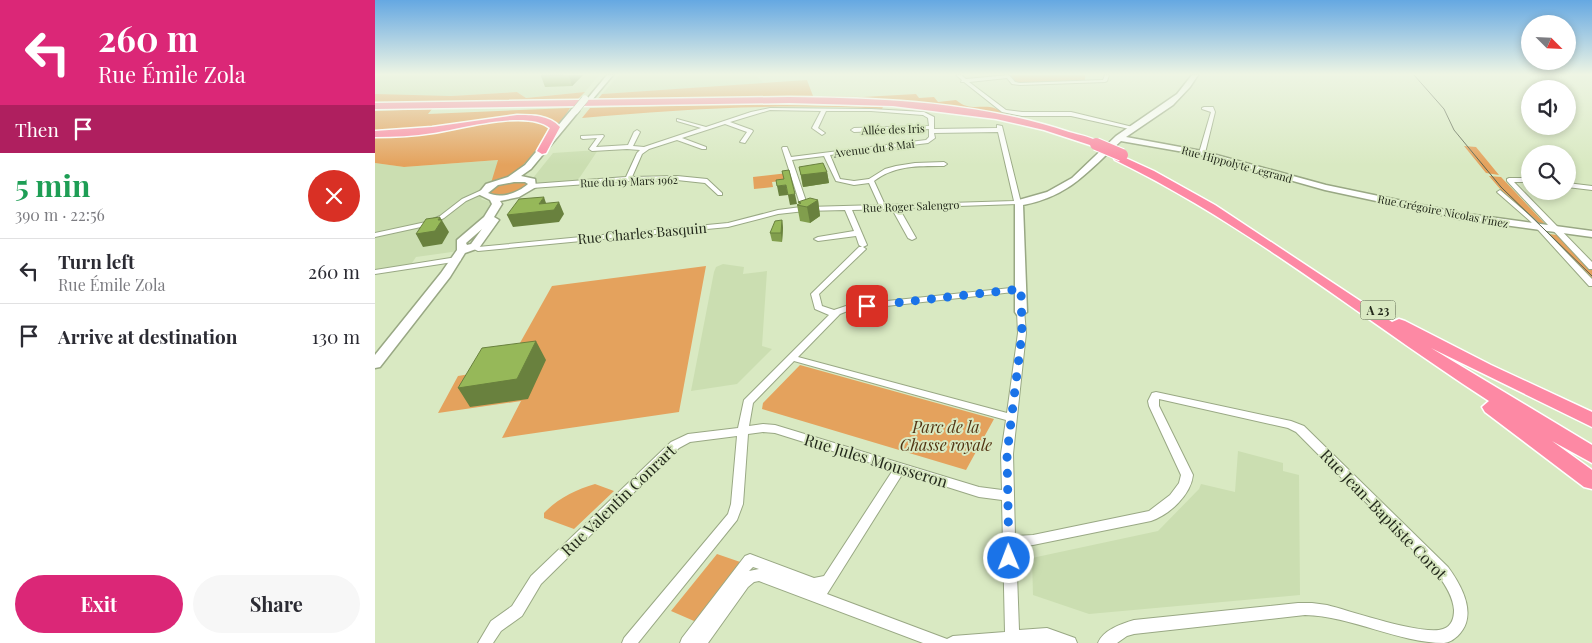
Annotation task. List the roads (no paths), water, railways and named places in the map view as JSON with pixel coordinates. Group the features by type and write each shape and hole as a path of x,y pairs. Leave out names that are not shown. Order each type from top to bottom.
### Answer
{"highway":[{"name":"A 23","path":"375,107 456,105"},
{"name":"A 23","path":"375,107 581,105"},
{"path":"375,115 582,105"},
{"name":"A 23","path":"853,105 916,108 1011,122 1094,145"},
{"name":"A 23","path":"907,105 968,111 1040,126 1094,145 1174,180 1236,216 1506,394 1592,445"},
{"path":"375,134 420,131 511,118 537,118 549,121 555,127 542,151"},
{"name":"A 23","path":"1121,156 1211,207 1479,387 1592,455"},
{"path":"1348,299 1373,321 1592,481"},
{"path":"1389,318 1485,369 1592,420"}],"main road":[{"path":"488,195 492,185 521,174 582,105"},
{"path":"531,183 529,175 582,105"},
{"path":"1021,312 1018,203 1067,186 1120,138 1170,105"},
{"name":"Rue Hippolyte Legrand","path":"1120,138 1202,153 1325,188"},
{"path":"509,180 531,183"},
{"path":"375,364 510,200 531,183"},
{"name":"Rue Grégoire Nicolas Finez","path":"1325,188 1466,218 1592,234"},
{"path":"488,195 519,194"},
{"path":"467,252 461,242 491,217 497,205 488,195"},
{"path":"375,373 467,252"}],"street":[{"path":"996,105 1004,111 1022,114 1071,114 1134,128"},
{"path":"822,133 815,128 824,109"},
{"name":"Avenue du 8 Mai","path":"645,149 724,122 770,110 824,109 924,114 931,116 932,138 927,141 789,159"},
{"path":"1202,153 1213,112 1211,110"},
{"path":"679,120 705,128"},
{"path":"724,122 751,131 743,142"},
{"name":"Allée des Iris","path":"854,130 1000,128 1018,203"},
{"path":"630,147 637,132"},
{"path":"583,138 601,136 593,149 630,147 645,149"},
{"path":"677,138 704,148"},
{"path":"785,148 805,208"},
{"path":"629,178 641,153 645,149"},
{"path":"826,154 838,180 854,183 871,181 897,166 944,164"},
{"name":"Rue du 19 Mars 1962","path":"531,183 629,178 703,180 711,183 720,194"},
{"path":"1521,180 1510,179 1509,182 1521,195"},
{"path":"871,181 883,207"},
{"path":"1576,186 1592,188"},
{"path":"1500,192 1538,227 1592,284"},
{"path":"375,235 428,224 442,217 460,203 488,195"},
{"path":"1526,200 1592,267"},
{"name":"Rue Roger Salengro","path":"805,208 1018,203"},
{"path":"894,206 913,238"},
{"name":"Rue Charles Basquin","path":"375,272 405,268 467,252 727,225 805,208"},
{"path":"835,314 819,309 814,296 862,247 848,208"},
{"path":"818,239 858,233"},
{"path":"629,643 733,516 737,504 743,431 748,402 835,314 849,308 1021,289"},
{"path":"1012,641 1007,454 1010,417 1022,333 1021,312"},
{"path":"792,358 1010,417"},
{"name":"Rue Jean-Baptiste Corot","path":"1009,542 1033,540 1153,516 1185,486 1187,475 1153,401 1156,394 1291,425 1304,432 1447,576 1459,600 1461,610 1460,621 1447,636 1423,639 1397,634 1320,611 1307,609 1134,626 1123,630 1105,643"},
{"name":"Rue Jules Mousseron","path":"743,431 763,428 775,429 984,494 1008,496"},
{"name":"Rue Valentin Conrart","path":"485,643 496,626 517,611 536,580 675,445 692,437 743,431"},
{"path":"818,597 900,468"},
{"path":"687,643 750,560 814,584 827,582"},
{"path":"699,643 743,583 750,577 763,576 942,643"},
{"path":"953,643 1012,641 1047,635 1070,643"}],"tram line":[{"path":"1440,105 1454,130 1501,187 1592,276"}],"park label":[{"name":"Parc de la Chasse royale","path":"946,435"}]}
